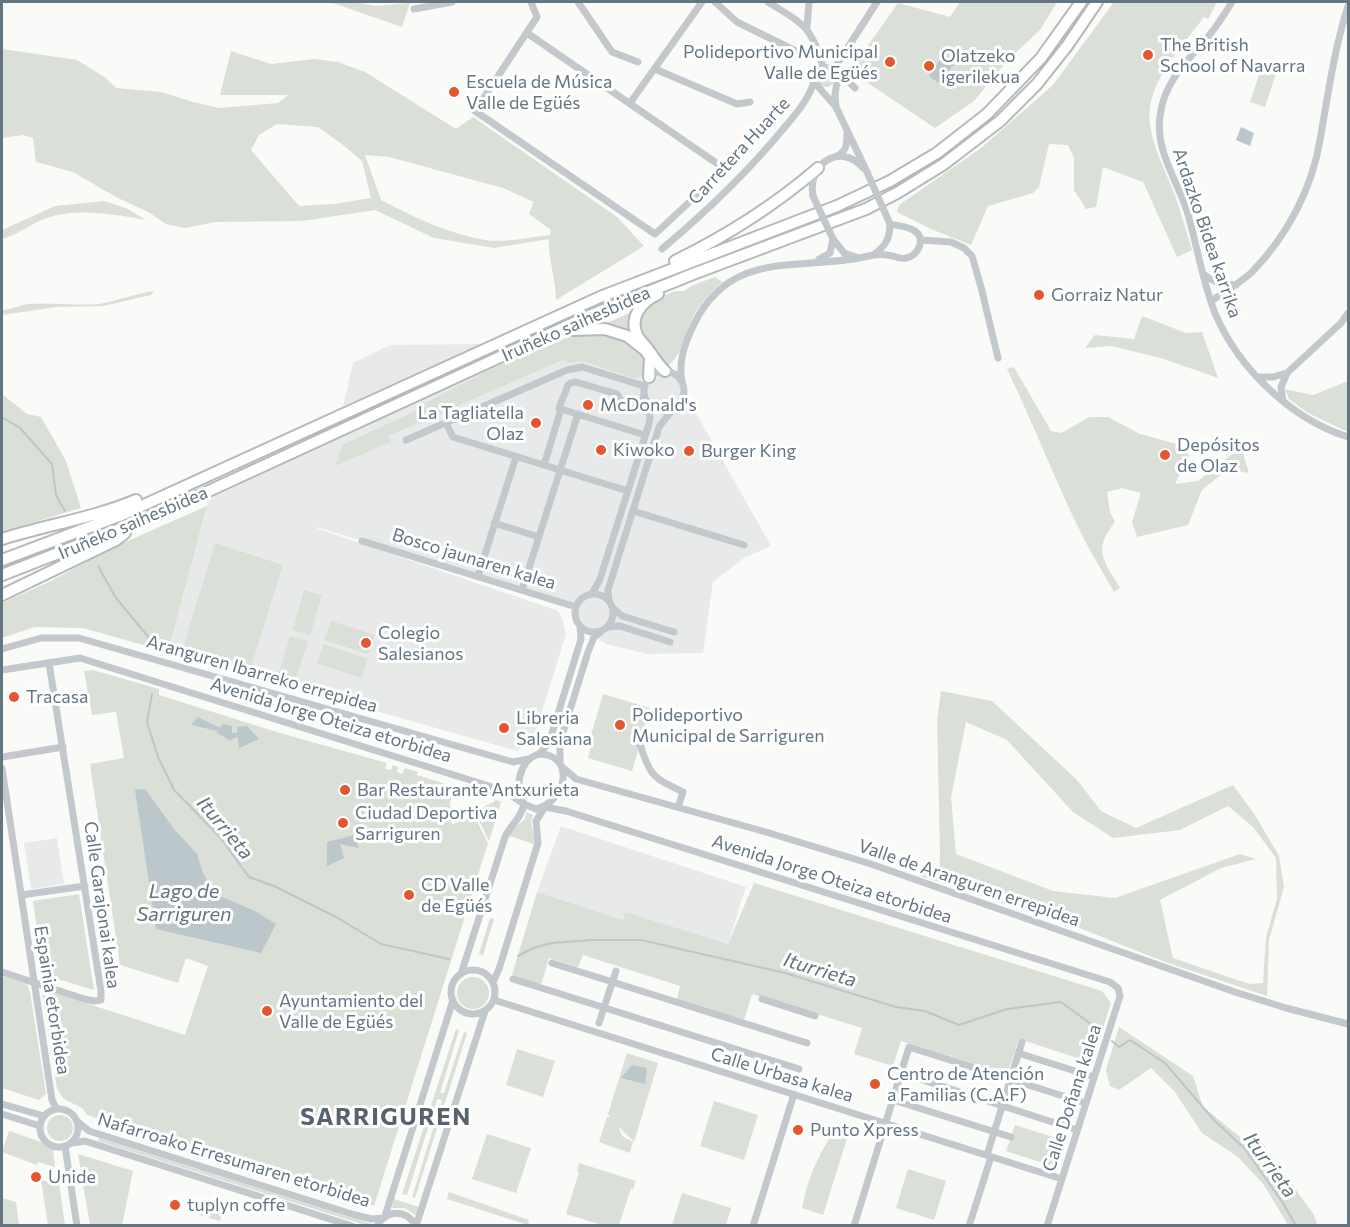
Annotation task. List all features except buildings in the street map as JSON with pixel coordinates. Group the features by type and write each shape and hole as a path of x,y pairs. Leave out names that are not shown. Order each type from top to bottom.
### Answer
{"highway":[{"name":"Iruñeko saihesbidea","path":"2,560 123,514 600,297 837,206 900,176 937,153 987,114 1041,58 1082,2"},
{"name":"Iruñeko saihesbidea","path":"2,577 161,513 640,295 866,209 897,193 940,167 1000,121 1037,84 1097,2"},
{"path":"1037,84 1071,50 1104,2"},
{"path":"2,577 44,564 125,533 573,330 658,294 862,215 912,188 940,167"},
{"path":"600,297 628,280 674,262 716,241 780,200 818,168"},
{"path":"658,294 644,302 636,316 635,326 642,342 667,371"},
{"path":"573,330 605,329 627,336 650,357 646,382"},
{"path":"2,539 38,527 107,512 247,452 269,446"},
{"path":"2,595 116,540 125,533"}],"street":[{"path":"414,9 452,2"},
{"path":"527,33 725,169 656,234 475,111 537,17 531,2"},
{"path":"579,2 612,52 638,62"},
{"path":"630,103 702,2"},
{"path":"715,2 737,22 793,50 804,55 818,49"},
{"path":"768,2 807,27 818,49 823,67 837,79"},
{"path":"807,27 809,2"},
{"path":"822,91 830,91 877,2"},
{"name":"Ardazko Bidea karrika","path":"1232,2 1219,23 1167,88 1159,117 1162,148 1186,210 1211,301 1229,341 1257,377 1283,401 1310,420 1348,437"},
{"path":"1211,301 1236,285 1252,271 1295,215 1305,192 1320,142 1334,62 1348,6"},
{"path":"823,67 814,75 814,82 836,107 890,224 887,243 873,255"},
{"path":"655,69 738,104 750,102"},
{"path":"836,107 837,79"},
{"name":"Carretera Huarte","path":"662,249 731,187 767,148 810,95 814,82"},
{"name":"Carretera Huarte","path":"810,95 822,91"},
{"path":"834,158 844,152 848,144 847,130"},
{"path":"863,258 844,253 833,239 813,196 811,186 818,168 825,161 834,158 853,159 867,172"},
{"path":"566,811 558,800 562,766 559,750 563,731 593,639 613,616 608,590 659,427 677,407 684,395 681,358 700,313 710,299 727,284 741,275 758,269 873,255 889,254 905,259 914,255 920,249 921,240 918,233 912,228 890,224"},
{"path":"814,261 830,253 833,239"},
{"path":"921,240 951,242 964,248 972,256 998,357"},
{"path":"1204,274 1210,280 1236,285"},
{"path":"1283,401 1281,387 1287,373 1341,323 1348,313"},
{"path":"667,371 681,358"},
{"path":"406,440 567,370 582,367 646,382"},
{"path":"567,370 572,382"},
{"path":"592,594 600,579 650,417 645,399 646,382 659,372 667,371 682,382"},
{"path":"1257,377 1273,377 1287,373"},
{"path":"572,382 617,394 624,406 632,409 641,405 645,399"},
{"path":"544,465 561,409 559,408 561,401 568,385 572,382"},
{"path":"645,399 650,407 660,412 672,410"},
{"path":"561,409 645,435"},
{"path":"522,590 578,414"},
{"path":"446,423 453,438 628,491"},
{"path":"478,576 516,457"},
{"path":"633,511 744,545"},
{"path":"494,523 539,537"},
{"name":"Bosco jaunaren kalea","path":"362,541 576,607"},
{"path":"384,1217 453,1000 452,986 461,974 505,837 510,827 521,816 524,804 519,793 520,778 513,762 529,759 539,754 549,743 581,639 580,626 575,617 576,607 582,598 598,594 622,616 674,632"},
{"path":"580,626 590,632 620,626 670,642"},
{"name":"Aranguren Ibarreko errepidea","path":"2,649 41,638 80,638 513,762"},
{"name":"Avenida Jorge Oteiza etorbidea","path":"49,663 80,658 505,791 524,804"},
{"path":"2,670 49,663"},
{"name":"Calle Garajonai kalea","path":"2,972 83,998 101,1000 102,991 49,663"},
{"path":"640,744 648,769 653,776 683,792 678,807"},
{"path":"2,757 63,747"},
{"path":"524,804 536,810 545,807 552,802 561,787 576,779 552,755 539,754"},
{"path":"505,791 512,789 529,759"},
{"name":"Espainia etorbidea","path":"2,768 52,1100 56,1108"},
{"name":"Valle de Aranguren errepidea","path":"576,779 871,864 1235,992 1348,1024"},
{"path":"493,982 536,850 539,838 536,821 545,807"},
{"name":"Avenida Jorge Oteiza etorbidea","path":"545,807 566,811 1110,982"},
{"path":"21,896 85,886"},
{"path":"552,963 807,1043"},
{"path":"416,1226 484,1011 494,1000 493,982 482,972 475,970 461,974"},
{"path":"599,1023 616,970"},
{"name":"Calle Urbasa kalea","path":"513,979 799,1069"},
{"name":"Calle Doñana kalea","path":"1047,1226 1120,996 1118,988 1110,982"},
{"path":"762,999 815,1016"},
{"path":"453,1000 460,1010 466,1013 484,1011"},
{"name":"Calle Urbasa kalea","path":"494,1000 1062,1179"},
{"path":"969,1226 994,1132 1022,1042"},
{"path":"854,1226 909,1047 1085,1103"},
{"path":"1018,1053 1094,1077"},
{"path":"901,1073 1077,1130"},
{"path":"753,1226 794,1095"},
{"path":"893,1100 1011,1137"},
{"path":"2,1104 44,1116"},
{"path":"56,1108 69,1110 74,1114 79,1131 68,1144 58,1147 47,1143 40,1132 44,1116 56,1108"},
{"path":"2,1114 40,1126"},
{"name":"Nafarroako Erresumaren etorbidea","path":"78,1122 85,1129 93,1132 355,1215 372,1219 402,1213 416,1226"},
{"name":"Nafarroako Erresumaren etorbidea","path":"68,1144 85,1141 352,1226"},
{"path":"68,1144 77,1226"},
{"name":"Nafarroako Erresumaren etorbidea","path":"377,1226 384,1217"}],"shaded area":[{"path":"330,2 356,2 375,6 410,3 402,27"},
{"name":"Olatzeko igerilekua","path":"960,2 1057,2 1040,30 1007,61 974,101 935,128 850,71 898,3 950,17"},
{"path":"1114,2 1217,2 1208,19 1204,17 1169,64 1157,84 1150,108 1152,135 1156,149 1177,201 1192,250 1177,257 1143,182 1103,167 1096,207 1086,209 1074,190 1074,158 1068,145 1049,144 1039,187 1033,193 988,206 971,245 897,212 899,205 981,148 1053,85"},
{"path":"2,49 77,60 106,78 116,88 162,92 219,108 278,103 288,95 220,95 231,51 271,64 314,59 338,62 365,72 456,129 473,117 617,217 644,246 556,300 549,239 494,248 434,238 375,210 302,221 216,222 185,228 166,224 73,172 36,162 33,138 23,135 2,138","holes":["277,124 318,127 343,145 362,161 371,198 334,204 299,206 251,150 259,135","365,155 389,157 503,188 534,202 529,214 551,230 550,235 491,241 458,234 418,219 381,200"]},
{"path":"1262,66 1277,71 1265,107 1250,102"},
{"path":"826,71 832,73 834,79 832,85 826,87 820,85 818,79 820,73"},
{"path":"104,201 126,208 146,220 108,214 69,213 44,219 2,239 2,230 55,206"},
{"path":"715,277 722,282 706,297 697,310 677,356 667,366 640,333 639,320 643,310 658,298 675,291 684,291"},
{"path":"154,291 151,295 103,306 56,307 2,315 2,310 28,304 99,304"},
{"path":"634,311 633,333 602,325"},
{"path":"1142,316 1186,333 1202,332 1218,378 1161,358 1111,346 1085,348 1095,335 1134,339"},
{"path":"590,329 641,347 651,364 674,374 771,546 744,558 713,582 703,653 648,654 606,644 580,626 576,607 313,527 558,611 566,634 531,741 517,751 168,652 209,499 342,436 456,377"},
{"path":"595,332 619,337 632,345 647,364 644,375 634,378 582,361 567,363 565,359 388,436 391,442 335,466 342,445 424,407 425,403 508,361 551,343"},
{"path":"482,344 343,406 353,363 390,345"},
{"path":"1014,367 1051,431 1061,433 1090,417 1108,417 1140,434 1184,446 1189,456 1175,484 1198,481 1241,447 1249,473 1228,469 1202,490 1188,525 1137,537 1132,522 1141,493 1122,488 1107,492 1110,512 1115,522 1102,548 1105,562 1120,588 1114,592 1087,546 1007,369"},
{"path":"1348,381 1348,432 1308,413 1289,399 1285,389 1313,395"},
{"path":"2,394 27,414 41,417 66,461 81,508 2,532"},
{"path":"207,506 168,652 83,628 35,627 2,638 2,603 51,581 112,548"},
{"path":"215,543 283,565 250,670 183,648"},
{"path":"304,590 322,595 310,635 293,630"},
{"path":"331,621 375,635 368,654 324,640"},
{"path":"290,636 308,641 295,681 278,676"},
{"path":"324,644 368,659 361,678 317,663"},
{"path":"93,670 159,689 159,695 280,733 387,763 385,769 391,770 393,765 398,767 397,772 402,774 405,768 418,772 417,775 455,787 450,803 452,825 473,814 488,843 374,1206 87,1115 82,1108 64,1099 57,1089 42,993 45,990 185,1035 208,966 186,958 178,983 120,965 90,764 124,758 116,712 92,715 84,671"},
{"path":"941,691 992,701 1077,780 1101,811 1136,828 1233,785 1255,815 1279,856 1284,887 1269,940 1267,996 1165,962 1067,923 917,875 939,875 937,721","holes":["966,722 1007,740 1073,812 1113,838 1180,830 1228,806 1253,827 1276,858 1277,899 1266,937 1263,983 1249,984 1173,958 1160,900 1221,868 1256,859 1240,854 1115,898 1053,891 956,854 951,797"]},
{"name":"Polideportivo Municipal de Sarriguren","path":"603,694 650,708 632,771 588,758 592,743 589,742"},
{"path":"494,799 501,802 489,841 475,812 495,801"},
{"path":"526,812 533,815 531,822 534,844 509,836 513,829 525,819"},
{"path":"561,826 746,887 728,944 626,913 623,920 537,892"},
{"path":"57,838 64,884 31,889 24,843"},
{"path":"754,883 1102,991 1111,1003 1096,1050 1090,1051 1087,1061 1019,1039 1007,1074 901,1041 893,1066 854,1054 862,1028 752,994 744,1020 677,999 680,986 583,955 578,967 549,958 541,985 512,975 537,892 623,920 625,912 728,944"},
{"path":"79,894 94,990 44,975 33,901"},
{"path":"490,918 494,919 483,955 479,954"},
{"path":"2,976 27,984 30,992 46,1094 39,1100 2,1088"},
{"path":"473,977 484,982 489,993 484,1004 473,1009 462,1004 457,993 462,982"},
{"path":"1119,1027 1193,1076 1203,1107 1240,1137 1260,1140 1314,1215 1317,1225 1288,1225 1264,1185 1238,1157 1202,1133 1175,1092 1151,1068 1119,1090 1110,1086 1106,1070"},
{"path":"456,1029 459,1030 440,1093 444,1093 464,1032 467,1033 415,1198 412,1197 442,1100 437,1099 407,1195 402,1194"},
{"path":"517,1049 555,1061 543,1097 506,1085"},
{"path":"627,1053 658,1063 634,1142 618,1126 622,1136 633,1142 630,1153 599,1142 607,1117 610,1117 608,1114"},
{"path":"714,1101 758,1115 744,1160 700,1146"},
{"path":"60,1115 69,1119 73,1128 69,1137 60,1141 51,1137 47,1128 51,1119"},
{"path":"840,1123 851,1126 823,1215 802,1208 816,1163"},
{"path":"1015,1125 1062,1140 1055,1162 1049,1165 1006,1151"},
{"path":"9,1131 41,1142 53,1149 55,1167 38,1162 37,1165 2,1152"},
{"path":"487,1134 531,1148 516,1193 472,1179"},
{"path":"99,1138 372,1224 365,1225 98,1141"},
{"path":"78,1154 133,1171 122,1225 90,1225"},
{"path":"579,1163 636,1181 633,1189 631,1188 619,1225 602,1225 566,1214 579,1172 577,1171"},
{"path":"908,1169 946,1181 934,1220 896,1208"},
{"path":"41,1180 59,1184 65,1225 48,1225"},
{"path":"449,1192 529,1220 528,1225 447,1199"},
{"path":"682,1193 731,1208 726,1225 672,1225"},
{"path":"2,1198 16,1202 19,1225 2,1225"},
{"path":"394,1199 419,1207 416,1216 405,1208 392,1208"},
{"path":"203,1202 225,1208 220,1221 199,1215"}],"water":[{"path":"944,54 955,62 940,84 929,76"},
{"path":"1241,127 1254,133 1250,146 1236,140"},
{"path":"198,717 220,728 223,724 232,726 232,733 237,733 237,727 247,726 259,739 239,748 238,737 231,741 217,733 218,731 191,725"},
{"name":"Lago de Sarriguren","path":"145,789 174,829 197,854 203,873 215,894 255,911 276,924 261,953 156,929 135,790"},
{"path":"354,835 359,848 340,844 344,858 327,866 327,842"},
{"path":"632,1065 647,1068 645,1084 621,1078"}],"waterway":[{"path":"2,417 20,428 52,464 56,495 65,511"},
{"name":"Iturrieta","path":"98,566 116,598 155,645"},
{"name":"Iturrieta","path":"152,694 147,722 158,757 174,790 220,837 249,877 274,886 336,917 381,944 449,959"},
{"name":"Iturrieta","path":"518,956 533,948 552,943 641,940 785,973 896,1007 925,1011 959,1025 1007,1009 1061,1002 1102,1032"},
{"name":"Iturrieta","path":"1112,1041 1119,1047 1130,1040 1165,1063 1214,1120 1245,1149 1283,1203 1296,1226"}],"place":[{"name":"The British School of Navarra","path":"1148,55"},
{"name":"Polideportivo Municipal Valle de Egüés","path":"890,62"},
{"name":"Olatzeko igerilekua","path":"929,66"},
{"name":"Escuela de Música Valle de Egüés","path":"454,92"},
{"name":"Gorraiz Natur","path":"1039,295"},
{"name":"McDonald's","path":"588,405"},
{"name":"La Tagliatella Olaz","path":"536,423"},
{"name":"Kiwoko","path":"601,450"},
{"name":"Burger King","path":"689,451"},
{"name":"Depósitos de Olaz","path":"1165,455"},
{"name":"Colegio Salesianos","path":"366,643"},
{"name":"Tracasa","path":"14,697"},
{"name":"Polideportivo Municipal de Sarriguren","path":"620,725"},
{"name":"Libreria Salesiana","path":"504,728"},
{"name":"Bar Restaurante Antxurieta","path":"345,790"},
{"name":"Ciudad Deportiva Sarriguren","path":"343,823"},
{"name":"CD Valle de Egüés","path":"409,895"},
{"name":"Ayuntamiento del Valle de Egüés","path":"267,1011"},
{"name":"Centro de Atención a Familias (C.A.F)","path":"875,1084"},
{"name":"Punto Xpress","path":"798,1130"},
{"name":"Unide","path":"36,1177"},
{"name":"tuplyn coffe","path":"175,1205"}],"district":[{"name":"SARRIGUREN","path":"386,1117"}]}
